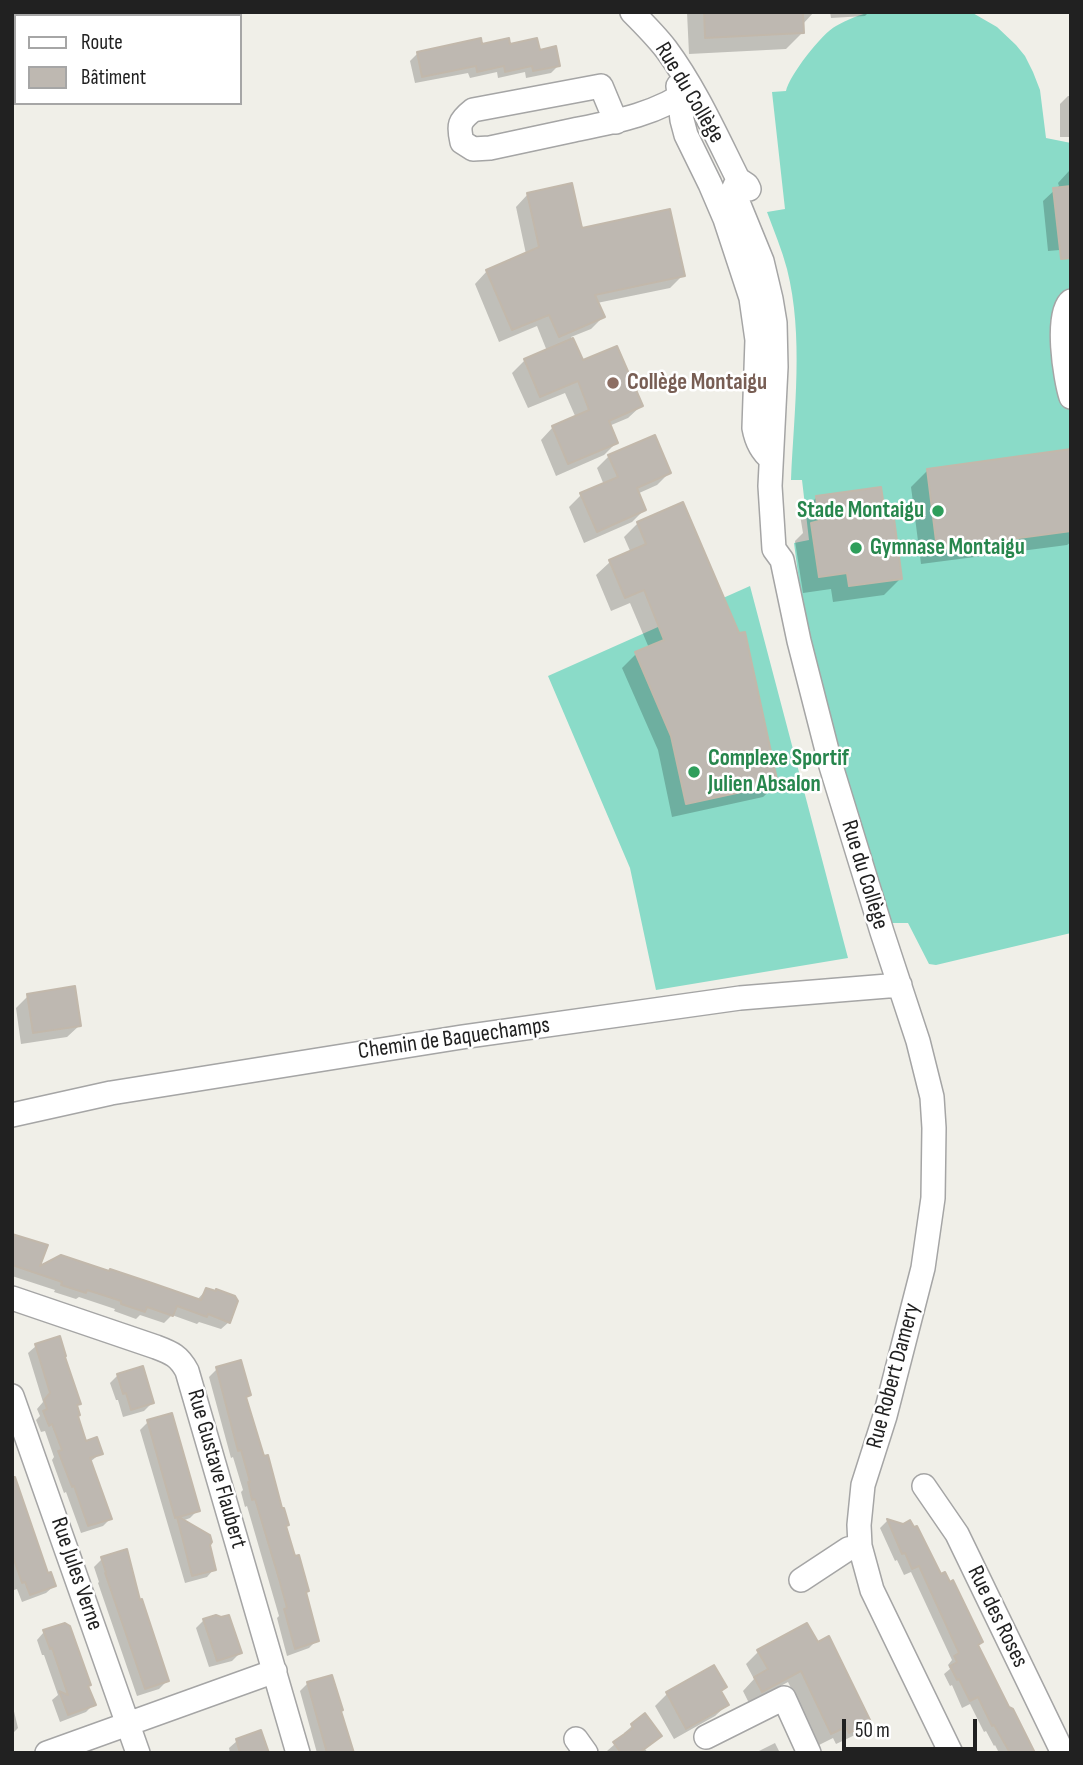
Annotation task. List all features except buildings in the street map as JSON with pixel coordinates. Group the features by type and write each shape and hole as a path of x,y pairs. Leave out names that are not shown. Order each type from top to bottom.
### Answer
{"street":[{"name":"Rue du Collège","path":"632,12 656,37 676,65 685,94 738,179 747,185 775,254 787,306 790,354 785,491 787,549 782,561"},
{"path":"615,122 601,86 473,110 463,118 459,129 462,142 474,149 489,148 615,122 651,111 685,94"},
{"path":"685,94 682,120 686,135 725,219 751,298 757,340 754,428 756,438 766,455 771,458"},
{"name":"Rue du Collège","path":"738,179 733,190 762,261 775,323 776,367 769,491 774,549 782,561 825,742 900,985"},
{"path":"1071,301 1066,304 1062,320 1066,380 1071,397"},
{"name":"Chemin de Baquechamps","path":"12,1115 111,1093 424,1043 740,998 900,985"},
{"name":"Rue Robert Damery","path":"900,985 932,1097 933,1198 923,1268 885,1416 863,1485 860,1546 872,1590 951,1753"},
{"name":"Rue Gustave Flaubert","path":"12,1298 156,1347 182,1360 298,1753"},
{"name":"Rue Jules Verne","path":"12,1396 138,1753"},
{"name":"Rue des Roses","path":"924,1486 957,1534 1063,1753"},
{"path":"801,1580 848,1549 860,1546"},
{"path":"47,1753 275,1671"},
{"path":"706,1737 784,1698 809,1753"}],"green space":[{"name":"Stade Montaigu","path":"872,12 971,12 997,27 1025,56 1033,72 1040,90 1046,138 1071,143 1071,933 936,965 929,964 908,923 890,923 839,753 812,648 794,543 809,540 802,480 791,480 797,347 795,321 787,269 767,212 785,209 772,92 786,91 799,66 830,30 849,19"},
{"name":"Complexe Sportif Julien Absalon","path":"750,586 848,958 656,990 630,868 548,676"}],"place":[{"name":"Collège Montaigu","path":"613,383"},
{"name":"Stade Montaigu","path":"938,511"},
{"name":"Gymnase Montaigu","path":"856,548"},
{"name":"Complexe Sportif Julien Absalon","path":"694,772"}]}
